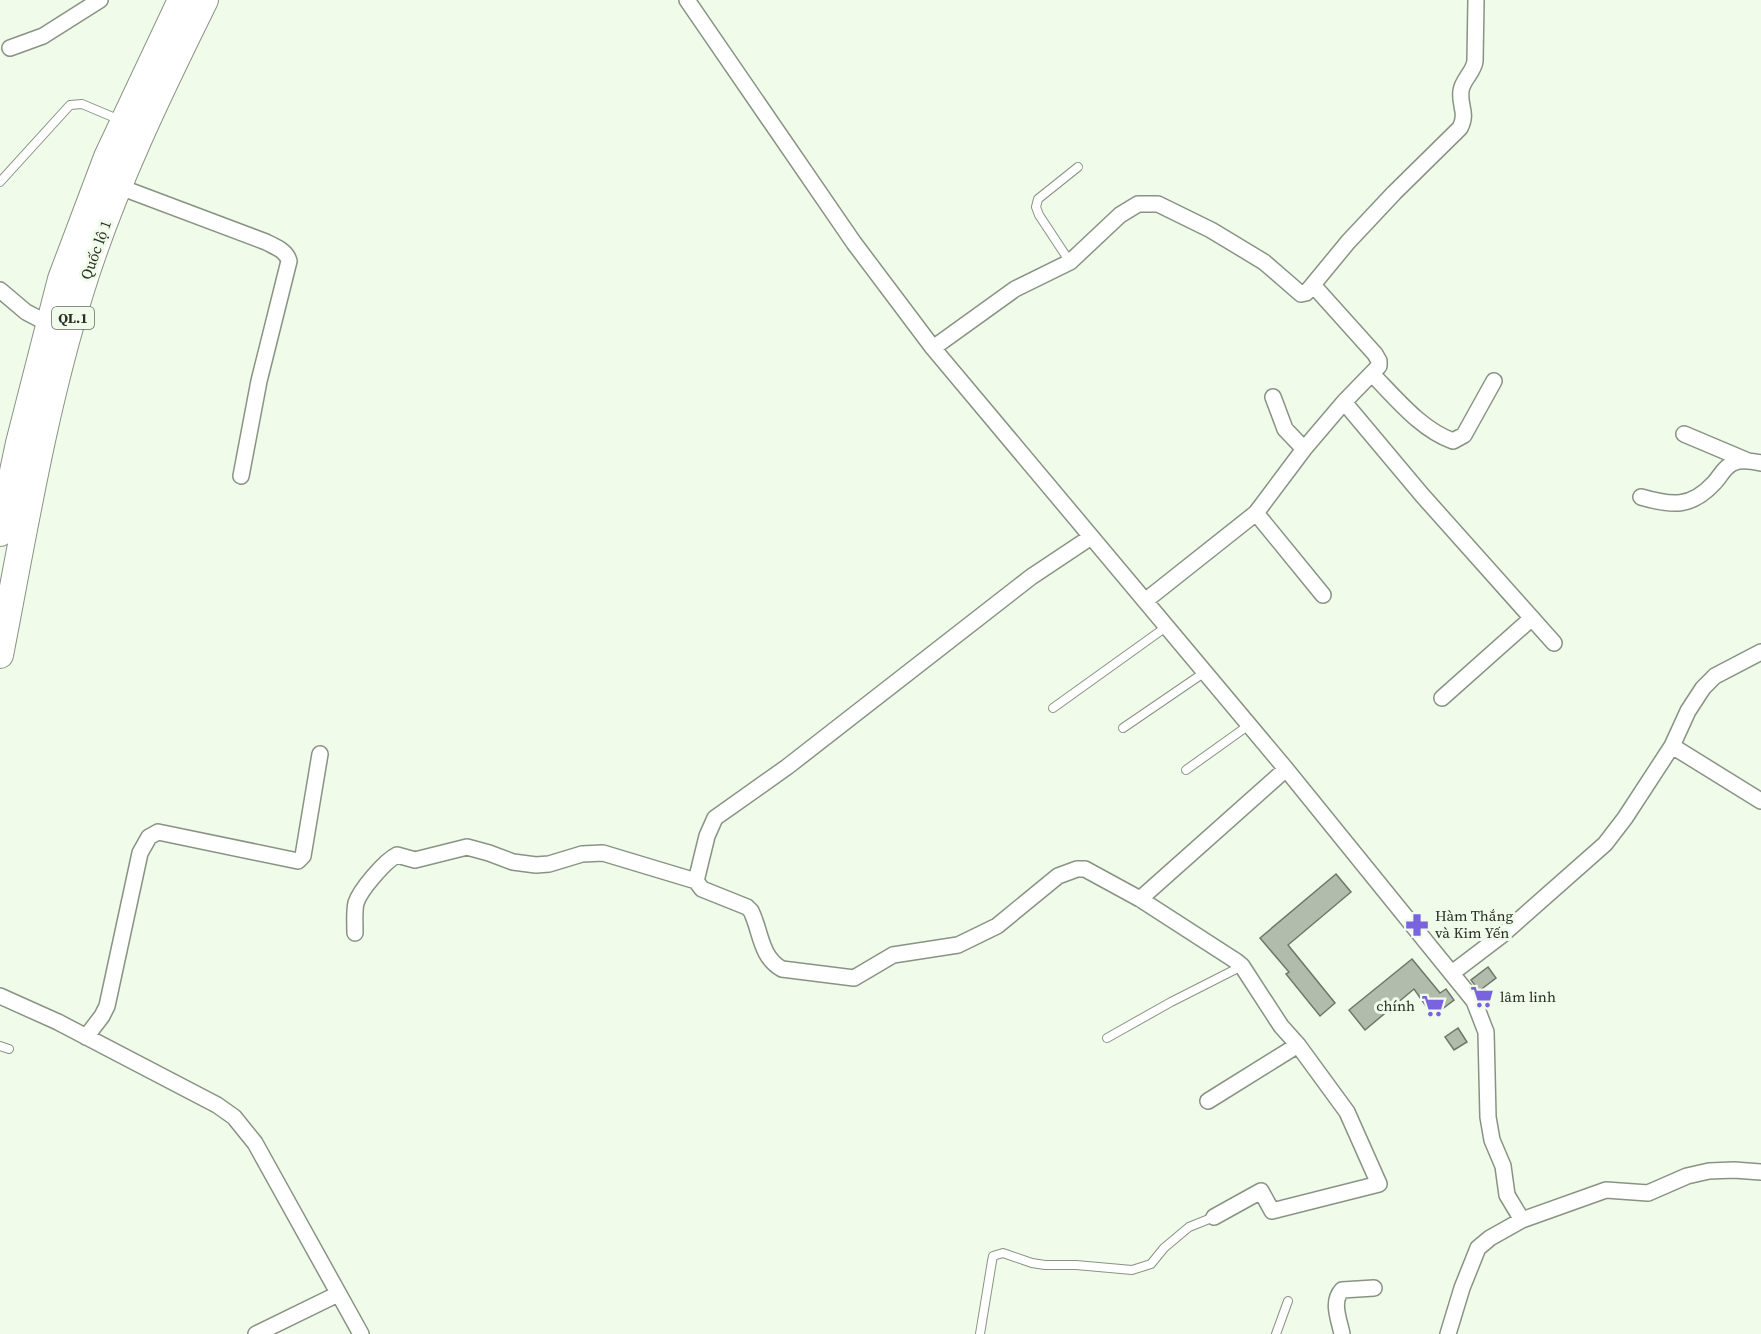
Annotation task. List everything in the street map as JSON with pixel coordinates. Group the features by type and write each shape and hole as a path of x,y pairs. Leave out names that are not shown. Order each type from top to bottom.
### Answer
{"highway":[{"name":"Quốc lộ 1","path":"0,533 19,443 61,279 107,157 181,0"},
{"name":"Quốc lộ 1","path":"0,655 50,405 68,332 101,232 163,87 205,0"}],"street":[{"path":"10,48 43,36 100,0"},
{"path":"687,0 854,243 933,348 1286,769 1474,1001 1486,1032 1488,1117 1492,1140 1503,1166 1507,1195 1522,1220"},
{"path":"933,348 1016,289 1070,262 1129,208 1138,204 1158,204 1229,241 1264,262 1301,294 1306,293 1356,234 1460,128 1465,119 1461,90 1474,68 1475,61 1476,0"},
{"path":"120,187 266,242 288,256 289,261 259,381 241,476"},
{"path":"1145,602 1256,513 1304,449 1344,402 1379,366 1375,354 1313,285"},
{"path":"0,290 26,312 49,324"},
{"path":"1372,374 1422,423 1439,436 1453,441 1464,435 1494,381"},
{"path":"1273,397 1285,429 1304,449"},
{"path":"1344,402 1422,495 1554,643"},
{"path":"1684,434 1754,462"},
{"path":"1641,497 1664,504 1682,503 1698,498 1733,463 1754,462"},
{"path":"1256,513 1323,595"},
{"path":"696,881 711,824 719,815 787,768 1031,577 1091,537"},
{"path":"1442,698 1532,618"},
{"path":"1452,973 1484,950 1605,844 1625,818 1672,746 1688,711 1708,682 1761,652"},
{"path":"1672,746 1761,801"},
{"path":"86,1037 107,1006 140,853 149,837 158,832 298,861 303,856 320,754"},
{"path":"1140,899 1286,769"},
{"path":"355,933 356,903 376,872 397,855 415,860 467,848 513,862 536,865 549,864 589,852 696,881 702,889 747,907 751,910 766,954 775,965 782,969 854,978 893,955 958,945 1010,917 1047,884 1067,872 1077,869 1092,872 1140,899 1242,966 1281,1026 1298,1045 1352,1120 1379,1184 1272,1211 1261,1191 1215,1217"},
{"path":"0,996 58,1022 217,1106 234,1118 255,1143 361,1334"},
{"path":"1209,1101 1298,1045"},
{"path":"1448,1334 1459,1296 1478,1248 1490,1238 1522,1220 1606,1190 1648,1192 1687,1176 1709,1171 1761,1172"},
{"path":"1342,1334 1335,1303 1337,1296 1342,1290 1374,1288"},
{"path":"256,1334 338,1294"}],"lane":[{"path":"0,182 70,105 82,104 108,113 123,122"},
{"path":"1070,262 1036,207 1038,199 1078,167"},
{"path":"1053,708 1166,627"},
{"path":"1123,728 1205,672"},
{"path":"1186,770 1249,725"},
{"path":"1107,1038 1242,966"},
{"path":"0,1046 9,1049"},
{"path":"980,1334 993,1256 997,1253 1045,1265 1132,1270 1151,1264 1164,1248 1189,1227 1215,1217"},
{"path":"1276,1334 1288,1301"}],"building":[{"path":"1336,874 1351,892 1288,945 1335,1003 1320,1016 1286,974 1289,972 1260,938"},
{"path":"1412,959 1440,993 1446,989 1454,1000 1433,1016 1414,989 1365,1030 1349,1010"},
{"path":"1488,967 1496,978 1479,991 1471,980"},
{"path":"1458,1028 1467,1042 1454,1050 1445,1037"}],"place":[{"name":"Hàm Thắng và Kim Yến","path":"1417,925"},
{"name":"lâm linh","path":"1482,997"},
{"name":"chính","path":"1433,1006"}]}
